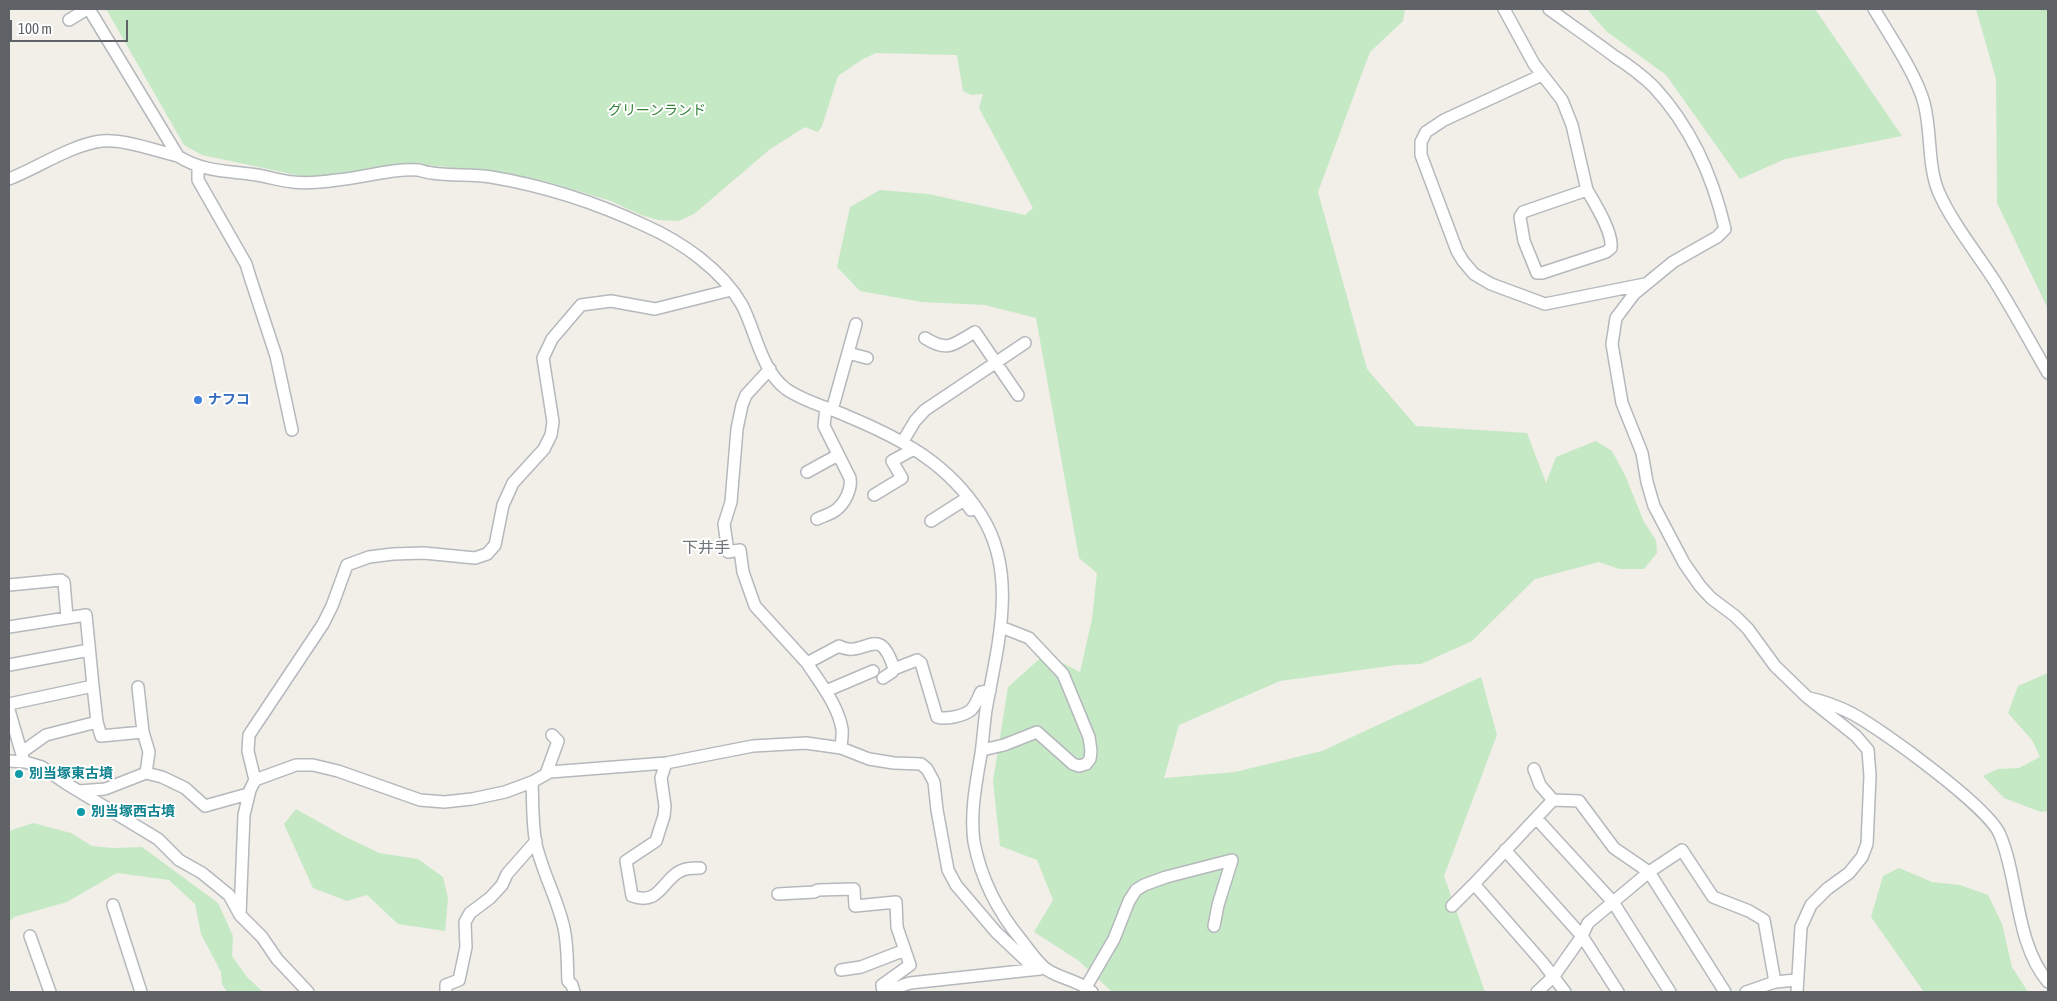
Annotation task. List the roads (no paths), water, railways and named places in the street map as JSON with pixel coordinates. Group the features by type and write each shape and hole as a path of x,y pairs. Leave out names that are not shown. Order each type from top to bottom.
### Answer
{"street":[{"path":"69,20 88,9 178,156"},
{"path":"1504,9 1542,75 1562,100 1572,126 1587,190 1607,229 1611,243 1611,248 1606,252 1542,274 1537,273 1524,241 1520,217 1523,212 1587,190"},
{"path":"1549,9 1653,86 1690,137 1702,159 1718,202 1725,229 1717,237 1673,262 1646,284 1634,294 1616,318 1612,344 1622,403 1642,453 1647,482 1654,506 1684,563 1700,586 1711,598 1735,616 1748,629 1774,666 1807,697 1856,736 1868,750 1869,820 1867,844 1862,857 1849,873 1827,889 1811,905 1801,927 1796,980 1797,992"},
{"path":"1874,9 1904,61 1924,103 1931,161 1939,192 1946,206 1995,281 2048,372"},
{"path":"1542,75 1444,120 1426,132 1421,142 1421,155 1457,251 1463,262 1474,274 1545,304 1646,284"},
{"path":"9,179 86,145 102,141 117,142 178,156 198,166 224,172 257,175 298,183 341,180 417,170 435,174 493,177 579,199 650,227 673,240 697,258 717,274 741,304 770,370 783,386 799,397 903,441 936,464 957,482 983,518 993,543 1002,578 1001,627 973,808 974,842 990,893 1041,969"},
{"path":"198,166 198,180 248,271 276,356 292,430"},
{"path":"240,915 244,815 248,794 255,780 248,751 250,735 323,624 332,606 347,564 369,557 393,554 424,554 475,558 487,554 495,545 503,505 513,483 544,449 551,435 553,422 543,358 552,338 582,306 612,301 655,309 731,290"},
{"path":"817,519 836,511 849,492 851,485 850,478 824,426 856,324"},
{"path":"925,338 941,347 950,346 975,332 1018,395"},
{"path":"903,441 915,421 925,410 1025,343"},
{"path":"848,353 868,358"},
{"path":"770,370 746,396 742,405 737,429 731,502 724,524 725,538 728,552 740,550 743,572 755,606 807,663 826,691 842,729 841,748"},
{"path":"874,495 902,478 892,461 914,449"},
{"path":"807,472 838,454"},
{"path":"931,521 964,500 977,520 986,544 993,543"},
{"path":"9,585 61,580 64,582 67,617"},
{"path":"9,627 86,615 97,722 101,736 143,732"},
{"path":"982,750 1004,745 1037,732 1073,764 1079,766 1086,764 1090,759 1090,737 1075,698 1063,674 1029,638 1001,627"},
{"path":"807,663 839,646 846,650 877,643 885,647 890,653 894,668"},
{"path":"9,665 89,650"},
{"path":"826,691 892,672 894,668 917,660 921,662 937,717 942,719 961,715 971,710 981,692 990,691"},
{"path":"9,704 93,686"},
{"path":"138,687 143,732 149,752 146,773"},
{"path":"1807,697 1828,702 1853,714 1924,764 1988,817 2000,832 2007,853 2028,943 2036,963 2048,982"},
{"path":"9,710 23,757 158,839 180,860 202,873 229,895 240,915 262,937 277,959 308,992"},
{"path":"9,762 23,757 46,735 97,722"},
{"path":"546,774 558,741 552,735"},
{"path":"255,780 296,765 314,765 338,771 420,800 444,802 472,799 505,792 532,782 550,772 666,763 753,746 806,743 841,748 868,759 894,763 921,764 927,769 934,782 948,870 956,885 996,932 1041,969 1089,989 1114,939 1129,901 1136,890 1166,877 1232,860 1218,904 1214,926"},
{"path":"666,763 660,778 665,806 664,816 656,842 626,860 632,896 638,898 655,895 678,872 688,868 700,868"},
{"path":"1534,769 1540,785 1553,800 1579,801 1614,848 1649,872 1725,992"},
{"path":"79,791 106,790 146,773 185,788 204,806 248,794"},
{"path":"532,782 536,841 542,866 563,925 568,981 572,985 574,992"},
{"path":"1452,906 1553,800"},
{"path":"1536,818 1613,902 1670,992"},
{"path":"446,992 446,985 459,980 466,947 465,922 470,913 490,898 502,885 507,874 536,841"},
{"path":"1505,850 1582,936 1618,992"},
{"path":"1537,992 1554,976 1582,936 1588,923 1649,872 1682,850 1713,897 1749,911 1764,920 1775,982"},
{"path":"1474,884 1554,976 1565,992"},
{"path":"778,894 854,889 855,906 896,902 897,927 910,965 882,985 883,992 910,983 1041,969"},
{"path":"113,905 141,992"},
{"path":"30,936 50,992"},
{"path":"841,970 861,967 905,950"},
{"path":"1746,992 1775,982 1796,980"}],"place":[{"name":"ナフコ","path":"198,400"},
{"name":"別当塚東古墳","path":"19,774"},
{"name":"別当塚西古墳","path":"81,812"}],"district":[{"name":"下井手","path":"706,548"}],"park label":[{"name":"グリーンランド","path":"657,111"}]}
